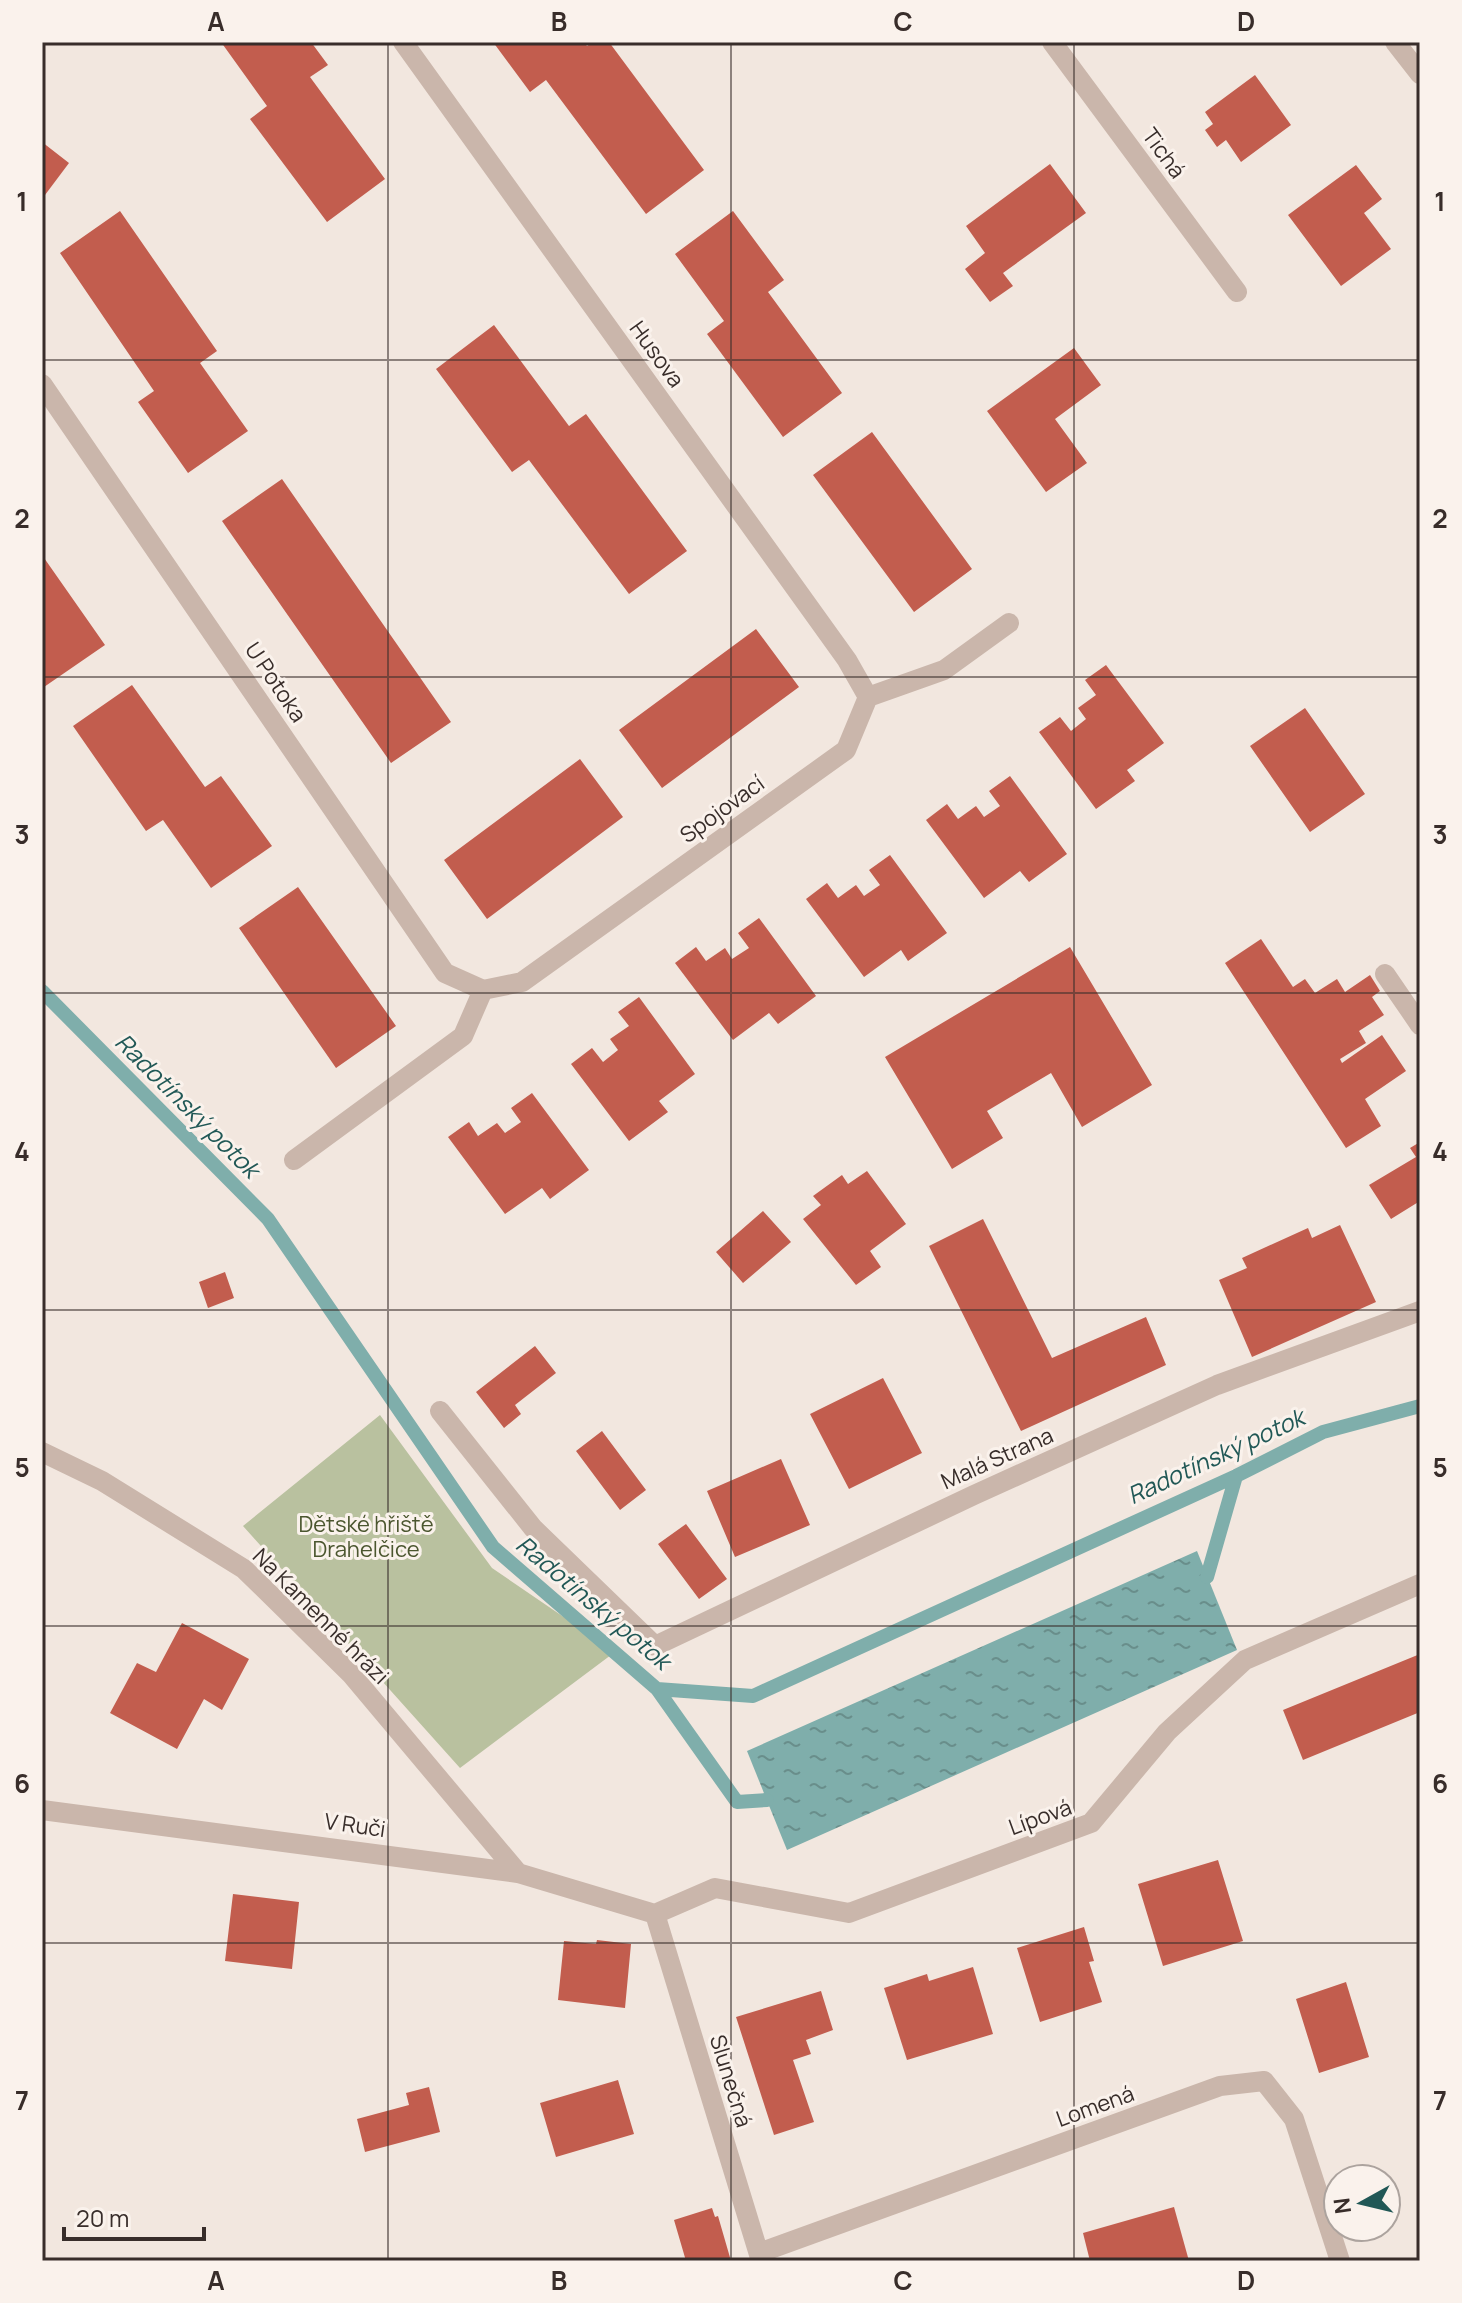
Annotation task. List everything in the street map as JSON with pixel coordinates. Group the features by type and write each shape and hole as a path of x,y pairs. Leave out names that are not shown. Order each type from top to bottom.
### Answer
{"street":[{"name":"Husova","path":"403,42 847,660 868,697"},
{"name":"Tichá","path":"1052,42 1237,292"},
{"path":"1395,42 1420,74"},
{"name":"U Potoka","path":"42,384 445,973 483,990"},
{"path":"868,697 944,670 1009,623"},
{"name":"Spojovací","path":"483,990 522,982 846,750 868,697"},
{"path":"1385,974 1420,1025"},
{"path":"294,1160 463,1036 483,990"},
{"name":"Malá Strana","path":"440,1411 533,1528 612,1608 655,1646 974,1495 1217,1385 1420,1311"},
{"name":"Na Kamenné hrázi","path":"42,1452 102,1481 244,1569 351,1674 518,1873"},
{"name":"Lípová","path":"655,1914 715,1888 849,1913 1091,1823 1167,1732 1245,1660 1420,1584"},
{"name":"V Ruči","path":"42,1810 518,1873 655,1914"},
{"name":"Slunečná","path":"655,1914 760,2257"},
{"name":"Lomená","path":"760,2257 1220,2086 1264,2081 1294,2119 1340,2261"}],"green space":[{"name":"Dětské hřiště Drahelčice","path":"380,1415 492,1568 615,1652 460,1768 243,1526"}],"water":[{"path":"1197,1551 1237,1650 787,1850 747,1751"}],"building":[{"path":"221,42 311,42 328,65 310,77 385,179 327,222 250,119 267,106"},
{"path":"493,42 584,42 587,46 593,42 609,42 704,170 646,214 546,80 530,92"},
{"path":"1255,75 1291,125 1241,162 1226,140 1217,147 1205,130 1213,124 1205,112"},
{"path":"42,142 69,163 42,199"},
{"path":"1050,164 1086,213 1003,273 1013,286 990,302 965,269 985,253 966,226"},
{"path":"1356,165 1382,199 1364,213 1391,249 1341,286 1288,215"},
{"path":"120,211 217,351 200,363 248,431 188,473 138,402 154,391 60,253"},
{"path":"733,211 784,280 768,292 842,393 783,437 707,334 724,321 675,254"},
{"path":"494,325 569,426 586,414 687,551 629,594 529,460 512,472 436,369"},
{"path":"1074,348 1101,385 1055,419 1087,463 1046,492 987,411"},
{"path":"872,432 972,569 914,612 813,475"},
{"path":"282,479 451,722 391,763 222,521"},
{"path":"42,555 105,645 44,687 42,683"},
{"path":"756,629 799,687 662,788 619,730"},
{"path":"1106,665 1164,743 1127,770 1135,781 1096,809 1039,732 1060,717 1071,731 1086,719 1078,708 1096,695 1085,680"},
{"path":"132,685 205,787 221,776 272,846 211,888 163,820 146,831 73,726"},
{"path":"1305,708 1365,794 1310,832 1250,746"},
{"path":"580,759 623,817 487,919 444,860"},
{"path":"1010,776 1067,854 1029,882 1020,871 984,898 926,820 947,804 958,819 976,806 984,817 1000,806 989,791"},
{"path":"890,855 947,933 908,961 901,950 864,977 806,899 827,883 838,898 856,885 864,896 880,885 869,870"},
{"path":"298,887 396,1026 336,1068 239,928"},
{"path":"759,918 816,996 778,1024 769,1013 733,1040 675,963 696,947 706,961 725,948 732,959 749,948 738,933"},
{"path":"1261,939 1293,987 1305,979 1315,993 1337,979 1345,992 1370,975 1380,991 1372,997 1384,1015 1359,1031 1366,1043 1340,1059 1342,1063 1382,1035 1406,1071 1365,1099 1381,1126 1346,1148 1225,963"},
{"path":"1070,947 1152,1085 1082,1127 1051,1073 987,1111 1003,1138 952,1169 885,1057"},
{"path":"639,997 695,1074 659,1101 668,1112 629,1141 571,1064 592,1048 603,1062 618,1050 610,1039 629,1026 618,1012"},
{"path":"532,1093 589,1170 550,1199 542,1188 505,1214 448,1137 469,1122 478,1136 497,1123 505,1133 521,1122 511,1108"},
{"path":"1420,1142 1420,1201 1391,1219 1369,1185 1416,1157 1410,1148"},
{"path":"867,1171 906,1224 870,1251 881,1267 856,1285 803,1219 821,1205 813,1196 842,1175 848,1184"},
{"path":"763,1211 791,1242 743,1283 716,1252"},
{"path":"983,1219 1052,1358 1146,1317 1166,1365 1021,1431 929,1246"},
{"path":"1340,1225 1376,1302 1252,1357 1219,1280 1247,1268 1242,1258 1308,1228 1312,1238"},
{"path":"225,1272 234,1298 208,1308 199,1282"},
{"path":"535,1346 556,1373 515,1405 521,1414 504,1428 476,1392"},
{"path":"883,1378 922,1453 849,1489 810,1414"},
{"path":"602,1431 646,1490 620,1510 576,1451"},
{"path":"781,1459 810,1525 735,1557 707,1491"},
{"path":"686,1524 727,1579 699,1599 658,1544"},
{"path":"182,1623 249,1659 222,1710 204,1699 177,1749 110,1713 137,1663 156,1672"},
{"path":"1420,1654 1420,1712 1303,1760 1283,1710"},
{"path":"1218,1860 1243,1941 1163,1966 1138,1884"},
{"path":"233,1894 299,1902 292,1969 225,1961"},
{"path":"1084,1927 1094,1961 1089,1962 1102,2002 1040,2022 1017,1948"},
{"path":"597,1940 631,1944 625,2008 558,2000 564,1941 596,1944"},
{"path":"973,1967 993,2034 907,2060 884,1988 927,1974 929,1981"},
{"path":"1346,1982 1369,2057 1319,2073 1296,1999"},
{"path":"821,1991 833,2030 806,2040 811,2054 793,2060 814,2122 774,2135 736,2017"},
{"path":"618,2080 634,2134 556,2157 540,2103"},
{"path":"429,2087 440,2132 365,2152 357,2119 409,2105 406,2093"},
{"path":"1174,2207 1189,2261 1090,2261 1083,2233"},
{"path":"712,2208 715,2217 718,2216 731,2261 686,2261 674,2220"}],"waterway":[{"name":"Radotínský potok","path":"42,991 268,1219 493,1547 657,1689 753,1696 1236,1476 1323,1432 1420,1406"},
{"path":"1207,1577 1236,1476"},
{"path":"657,1689 737,1802 767,1800"}]}
